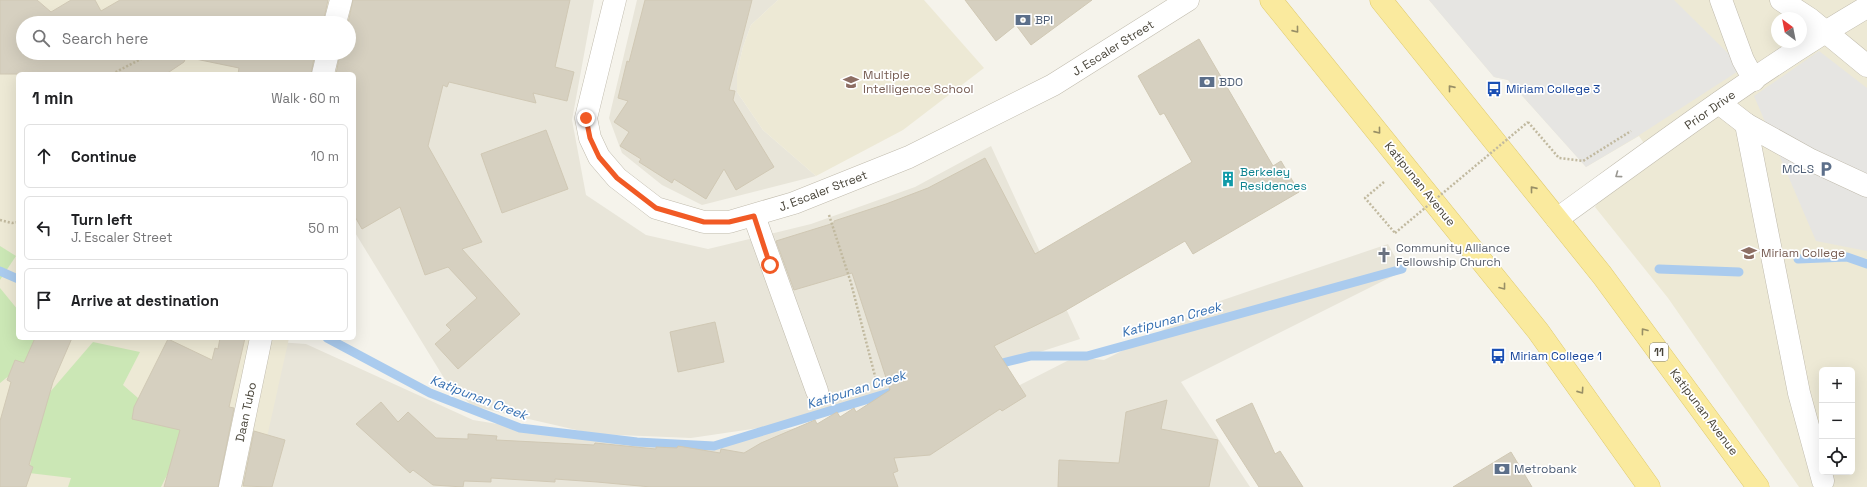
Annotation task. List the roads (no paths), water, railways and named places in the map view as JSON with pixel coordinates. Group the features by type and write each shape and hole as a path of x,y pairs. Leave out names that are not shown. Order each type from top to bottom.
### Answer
{"main road":[{"name":"Katipunan Avenue","path":"1271,0 1538,332 1649,487"},
{"name":"Katipunan Avenue","path":"1381,0 1607,282 1758,487"}],"street":[{"path":"337,16 341,0"},
{"name":"J. Escaler Street","path":"615,0 586,118 590,138 599,157 617,178 656,208 704,222 729,222 794,204 909,157 1053,85 1188,0"},
{"path":"1721,0 1743,60 1754,80"},
{"path":"1781,0 1810,19 1867,66"},
{"name":"Prior Drive","path":"1558,219 1719,103 1825,32 1867,7"},
{"path":"323,72 326,60"},
{"path":"1719,103 1746,124 1811,160 1867,186"},
{"path":"1746,124 1799,393 1823,481"},
{"path":"754,216 770,265 817,391"},
{"name":"Daan Tubo","path":"230,487 261,340"}],"waterway":[{"name":"Katipunan Creek","path":"1798,259 1847,257 1867,264"},
{"name":"Katipunan Creek","path":"994,365 1031,356 1087,356 1402,269"},
{"name":"Katipunan Creek","path":"1659,269 1739,272"},
{"name":"Katipunan Creek","path":"0,271 16,278"},
{"name":"Katipunan Creek","path":"331,340 430,393 520,428 637,442 714,446 895,391"}],"place":[{"name":"BPI","path":"1023,20"},
{"name":"Multiple Intelligence School","path":"851,82"},
{"name":"BDO","path":"1207,82"},
{"name":"Miriam College 3","path":"1494,89"},
{"name":"MCLS","path":"1826,169"},
{"name":"Berkeley Residences","path":"1228,179"},
{"name":"Miriam College","path":"1749,253"},
{"name":"Community Alliance Fellowship Church","path":"1384,255"},
{"name":"Miriam College 1","path":"1498,356"},
{"name":"Metrobank","path":"1502,469"}]}
